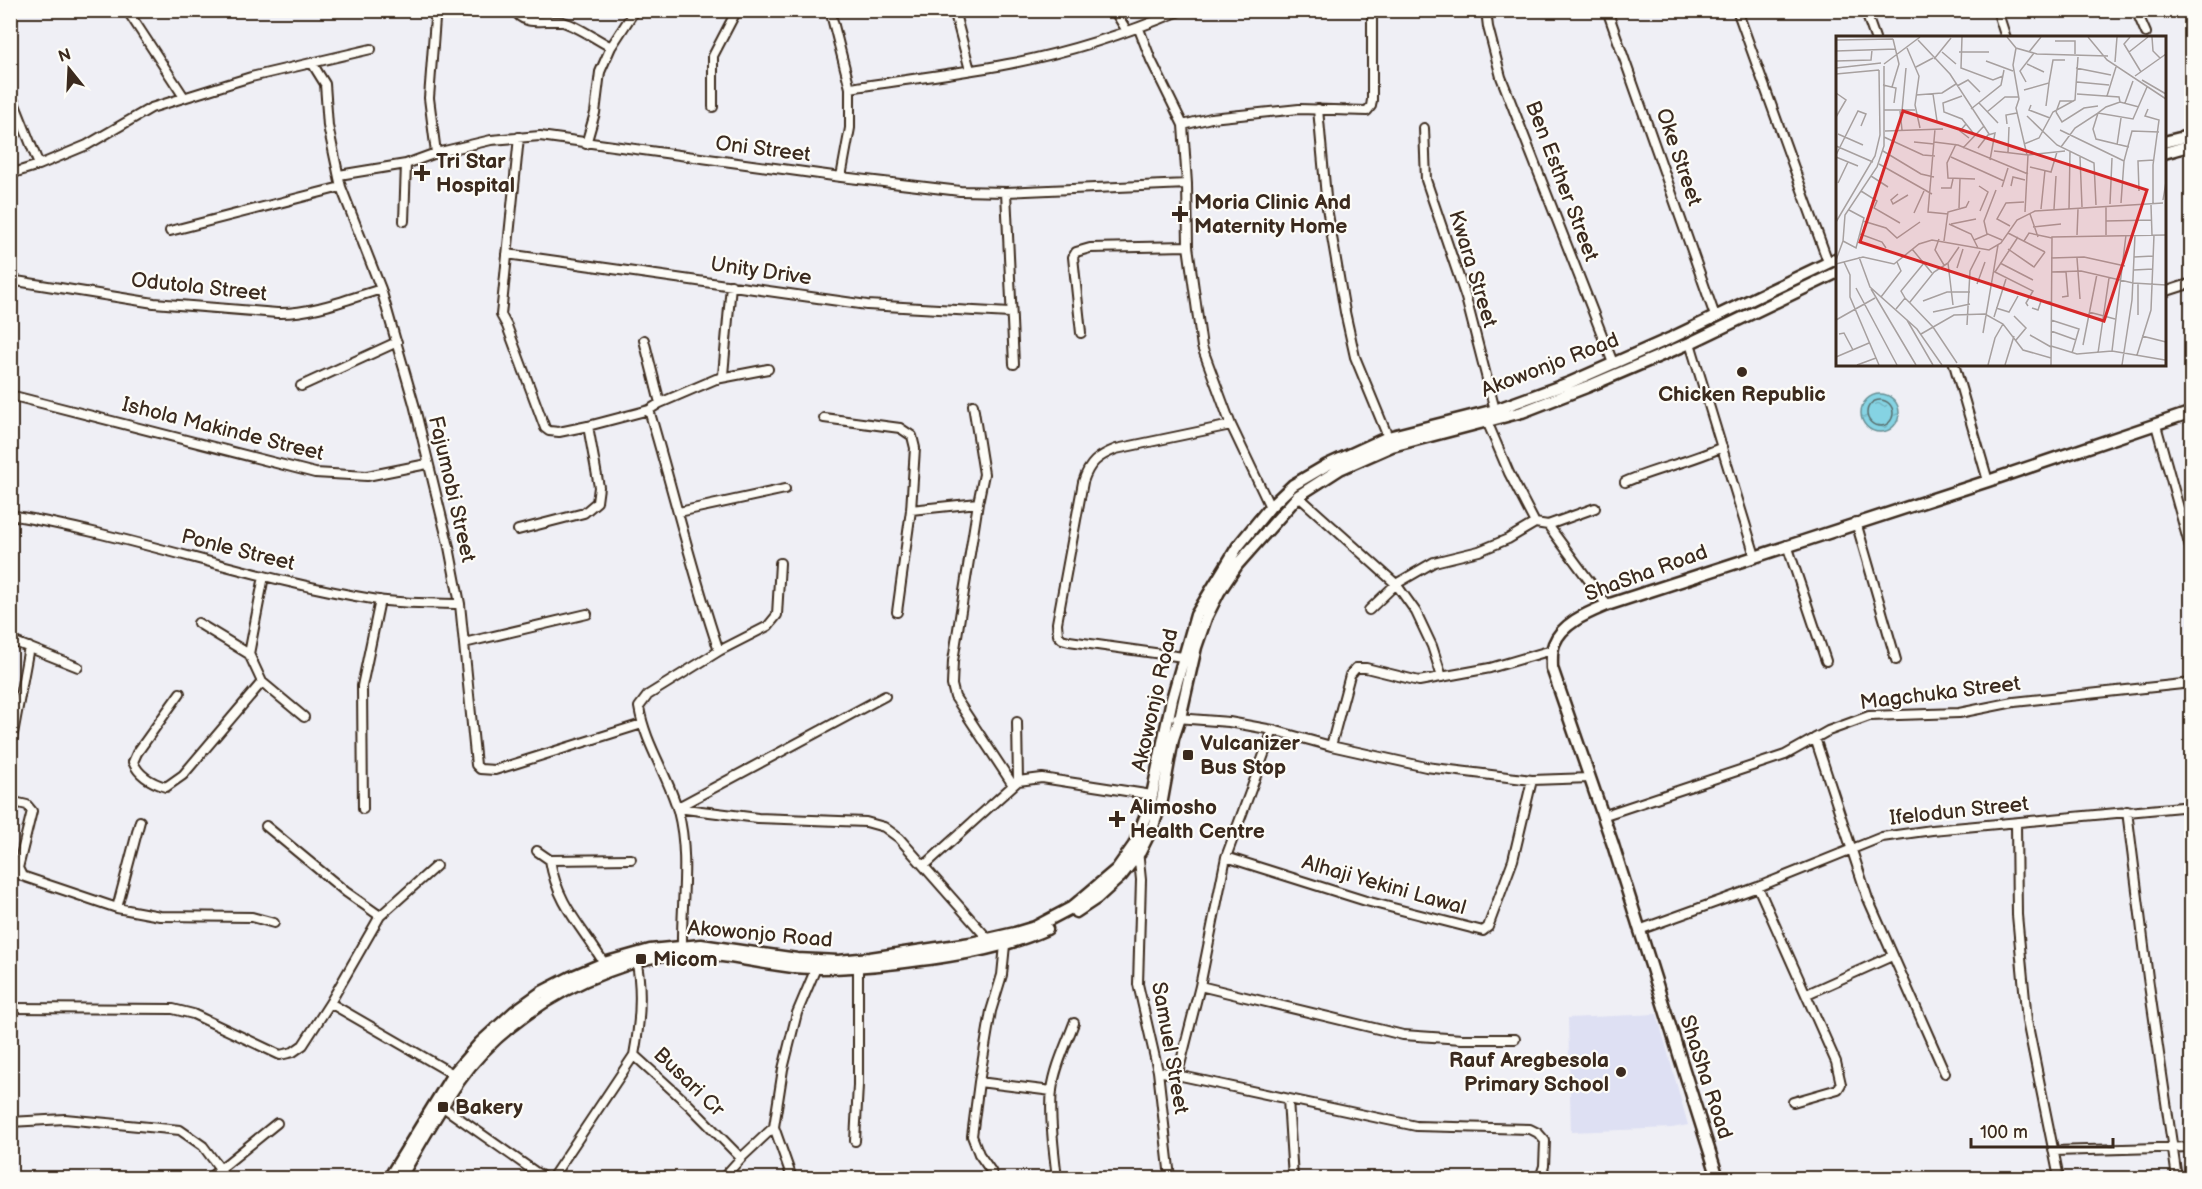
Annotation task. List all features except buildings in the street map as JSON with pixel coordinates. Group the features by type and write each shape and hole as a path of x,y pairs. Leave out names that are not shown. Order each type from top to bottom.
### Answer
{"main road":[{"path":"2166,142 2192,135"},
{"path":"2166,152 2192,145"},
{"name":"Akowonjo Road","path":"389,1179 453,1074 480,1043 514,1011 550,987 604,963 701,945 760,955 838,961 920,952 1035,927 1071,908 1137,849 1152,795 1160,751 1175,718 1206,618 1219,592 1237,565 1298,496 1340,470 1392,446 1491,416 1731,310 1833,260"},
{"name":"Akowonjo Road","path":"682,949 794,967 858,968 921,960 1005,945 1027,938 1073,915 1097,898 1121,876 1153,826 1162,800 1173,739 1183,657 1196,615 1238,546 1270,507 1293,485 1327,465 1388,437 1522,412 1589,387 1690,343 1836,273"},
{"path":"1731,310 1733,321"},
{"name":"ShaSha Road","path":"1718,1177 1590,778 1552,668 1554,642 1568,626 1580,617 1607,605 2192,412"},
{"name":"Akowonjo Road","path":"400,1179 424,1134 459,1081 485,1050 542,1002 580,981 635,957"}],"street":[{"path":"127,10 184,97"},
{"path":"514,10 523,20 562,21 611,47"},
{"path":"586,144 596,114 600,72 611,47 635,10"},
{"path":"713,108 713,56 737,10"},
{"path":"830,10 850,88 850,128 841,177"},
{"path":"954,10 970,70"},
{"path":"1114,10 1127,31"},
{"path":"850,88 1044,56 1139,28 1182,10"},
{"path":"1182,125 1211,118 1299,109 1367,111 1371,106 1372,10"},
{"name":"Ben Esther Street","path":"1486,10 1488,27 1502,77 1613,363"},
{"name":"Oke Street","path":"1607,10 1715,316"},
{"path":"1737,10 1833,260"},
{"path":"1865,10 1874,36"},
{"path":"1997,10 2005,36"},
{"path":"2136,10 2146,33"},
{"path":"435,19 429,98 436,153"},
{"path":"1139,28 1151,60 1182,125 1187,184 1188,246 1202,347 1231,425 1270,507"},
{"path":"10,174 87,145 151,108 251,77 371,49"},
{"name":"Fajumobi Street","path":"312,63 325,84 328,126 341,188 381,289 397,342 449,547 460,604 476,765 480,769 495,770 642,724"},
{"path":"10,92 39,165"},
{"path":"1318,109 1327,208 1350,335 1355,357 1388,437"},
{"name":"Kwara Street","path":"1424,128 1426,180 1466,298 1491,416 1509,473 1535,523"},
{"path":"519,137 501,315 545,428 549,432 588,426 650,410 660,403 723,375 731,285"},
{"name":"Oni Street","path":"339,175 406,164 436,153 491,140 519,137 564,139 586,144 960,191 1006,192 1187,184"},
{"path":"404,221 406,164"},
{"path":"170,231 341,188"},
{"path":"1006,192 1014,363"},
{"path":"1081,333 1073,257 1076,252 1090,248 1188,246"},
{"name":"Unity Drive","path":"507,254 867,305 1010,313"},
{"name":"Odutola Street","path":"10,280 154,303 277,314 308,310 381,289"},
{"path":"2166,291 2192,283"},
{"path":"644,340 660,403"},
{"path":"301,386 397,342"},
{"path":"1690,343 1755,556"},
{"path":"1956,366 1988,481"},
{"path":"716,379 768,369"},
{"name":"Ishola Makinde Street","path":"10,395 315,473 367,477 428,464"},
{"path":"973,405 984,474 953,661 952,685 955,696 1015,783"},
{"path":"650,410 698,587 719,651"},
{"path":"824,418 900,428 912,436 915,448 911,510 897,612"},
{"path":"2156,424 2192,555"},
{"path":"1183,657 1062,639 1058,635 1058,615 1083,482 1092,462 1116,449 1231,425"},
{"path":"518,530 584,513 597,502 599,487 588,426"},
{"path":"1625,482 1722,447"},
{"path":"679,512 784,489"},
{"path":"1298,496 1396,584 1416,612 1432,646 1442,677"},
{"path":"911,510 978,503"},
{"path":"1369,610 1396,584 1434,562 1479,550 1508,539 1535,523 1548,525 1595,508"},
{"name":"Ponle Street","path":"10,514 96,532 264,576 380,600 460,604"},
{"path":"1856,522 1896,660"},
{"path":"1548,525 1607,605"},
{"path":"1787,545 1826,661"},
{"path":"682,949 683,835 677,808 642,724 639,707 648,695 719,651 768,626 777,615 780,563"},
{"path":"249,654 264,576"},
{"path":"363,809 362,686 380,600"},
{"path":"464,643 587,614"},
{"path":"198,624 249,654 262,682 304,717"},
{"path":"10,640 78,667"},
{"path":"10,745 29,647"},
{"path":"1331,746 1350,675 1356,668 1366,668 1419,681 1490,668 1552,650"},
{"path":"180,693 136,753 133,762 137,771 156,784 166,787 183,775 262,682"},
{"name":"Magchuka Street","path":"1602,816 1785,755 1828,731 1869,716 1959,713 2013,702 2192,683"},
{"path":"677,808 885,696"},
{"path":"1175,718 1229,722 1273,730 1331,746 1426,767 1532,780 1590,778"},
{"path":"1015,783 1017,722"},
{"path":"1178,1073 1200,986 1226,857 1273,730"},
{"path":"1815,738 1851,849 1892,956 1945,1074"},
{"path":"924,866 1015,783 1042,778 1152,795"},
{"name":"Alhaji Yekini Lawal","path":"1226,857 1366,901 1483,930 1488,927 1513,860 1532,780"},
{"path":"10,801 27,805 32,811 18,868 10,880"},
{"name":"Ifelodun Street","path":"1639,930 1758,887 1889,835 2192,806"},
{"path":"677,808 758,818 866,822 884,827 899,838 988,939"},
{"path":"2127,811 2177,1179"},
{"path":"117,908 140,821"},
{"path":"2016,823 2018,915 2027,1020 2059,1179"},
{"path":"266,826 346,892 380,916"},
{"name":"Samuel Street","path":"1137,849 1141,880 1138,984 1158,1071 1170,1179"},
{"path":"537,851 550,860 631,859"},
{"path":"550,860 552,873 564,903 573,920 604,963"},
{"path":"10,1008 173,1010 193,1014 261,1047 280,1055 286,1055 303,1045 380,916 436,866"},
{"path":"18,868 21,876 117,908 160,916 252,917 274,922"},
{"path":"1758,887 1836,1062 1841,1084 1838,1089 1793,1102"},
{"path":"993,1179 972,1136 991,1011 1002,975 1005,945"},
{"path":"1807,994 1892,956"},
{"name":"Busari Cr","path":"635,957 639,981 639,1027 634,1055 689,1105 741,1158"},
{"path":"792,1179 774,1127 783,1069 797,1013 816,968"},
{"path":"855,1141 858,1085 858,968"},
{"path":"1200,986 1403,1035 1462,1039 1515,1039"},
{"path":"330,1003 453,1074"},
{"path":"1057,1179 1053,1149 1052,1090 1057,1068 1074,1023"},
{"path":"552,1179 634,1055"},
{"path":"1158,1071 1178,1073 1416,1126 1530,1129 1538,1133 1545,1141 1544,1166 1540,1179"},
{"path":"979,1082 1052,1090"},
{"path":"1288,1099 1293,1179"},
{"path":"443,1107 544,1179"},
{"path":"10,1122 65,1119 180,1130 203,1146 221,1170"},
{"path":"209,1179 277,1123"},
{"path":"723,1179 741,1158 774,1127"},
{"path":"2054,1151 2192,1146"},
{"path":"1702,1179 1718,1177"}],"shaded area":[{"name":"Rauf Aregbesola Primary School","path":"1657,1014 1688,1125 1672,1128 1571,1132 1568,1018"}],"water":[{"path":"1880,394 1887,395 1893,400 1898,406 1898,420 1893,426 1887,431 1880,432 1873,431 1867,426 1862,420 1861,413 1862,406 1867,400 1873,395"}],"place":[{"name":"Tri Star Hospital","path":"422,173"},
{"name":"Moria Clinic And Maternity Home","path":"1180,214"},
{"name":"Chicken Republic","path":"1742,372"},
{"name":"Vulcanizer Bus Stop","path":"1188,755"},
{"name":"Alimosho Health Centre","path":"1117,819"},
{"name":"Micom","path":"641,959"},
{"name":"Rauf Aregbesola Primary School","path":"1621,1072"},
{"name":"Bakery","path":"443,1107"}]}
